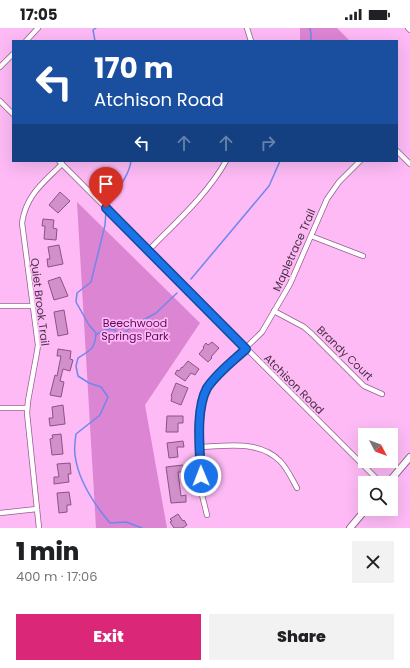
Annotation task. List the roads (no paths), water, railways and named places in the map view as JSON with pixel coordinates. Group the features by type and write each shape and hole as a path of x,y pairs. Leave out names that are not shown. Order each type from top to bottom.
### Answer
{"street":[{"path":"27,40 38,28"},
{"path":"247,28 251,40"},
{"path":"0,67 12,55"},
{"path":"0,101 12,113"},
{"path":"398,152 410,164"},
{"name":"Atchison Road","path":"60,162 374,476"},
{"name":"Quiet Brook Trail","path":"39,528 27,408 37,352 37,335 22,230 23,212 35,190 60,162"},
{"path":"148,251 191,206 216,176 224,162"},
{"name":"Mapletrace Trail","path":"207,515 201,491 200,418 202,402 207,389 216,377 262,332 290,284 330,194 339,182 359,162"},
{"path":"311,236 363,256"},
{"path":"0,306 32,306"},
{"name":"Brandy Court","path":"274,311 304,327 364,386 370,390 382,394"},
{"path":"0,408 27,408"},
{"path":"200,447 247,446 259,448 271,454 281,462 297,488"},
{"path":"394,476 410,457"},
{"path":"0,513 37,509"},
{"path":"350,528 360,516"}],"waterway":[{"path":"95,40 93,30 96,28"},
{"path":"310,28 311,40"},
{"path":"106,207 125,179 131,162"},
{"path":"191,279 269,186 280,162"},
{"path":"106,211 105,225 91,282 77,293 76,302 89,325 96,333 95,343 92,348 78,358 76,366 78,376 89,383 101,387 108,397 100,415 76,434 75,455 79,474 83,482 98,508 110,523 126,522 142,528"},
{"path":"96,335 107,329 115,330 117,335 123,334 134,325 156,313 177,293"}],"park label":[{"name":"Beechwood Springs Park","path":"135,329"}]}
